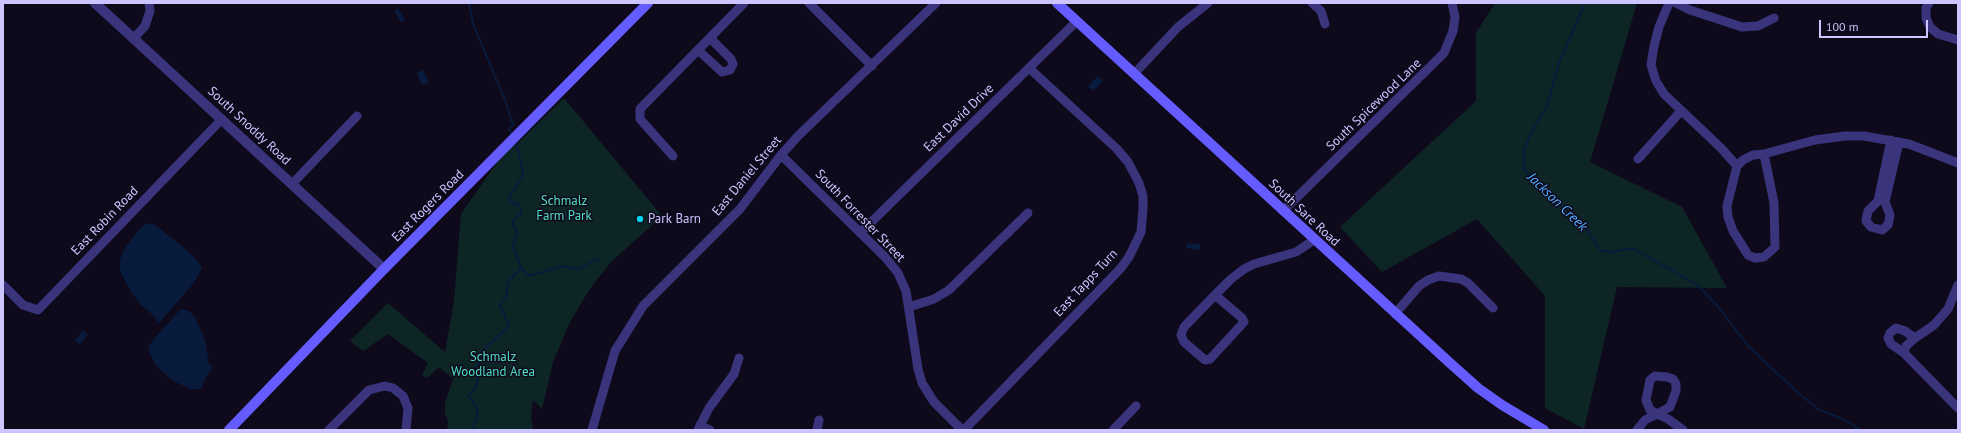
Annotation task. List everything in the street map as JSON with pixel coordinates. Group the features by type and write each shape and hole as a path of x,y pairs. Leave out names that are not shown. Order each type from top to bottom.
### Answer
{"main road":[{"name":"East Rogers Road","path":"234,428 384,269 648,3"},
{"name":"South Sare Road","path":"1057,3 1314,240 1478,388 1502,405 1544,430"}],"street":[{"name":"South Snoddy Road","path":"95,3 384,269"},
{"path":"134,38 145,26 150,11 149,3"},
{"path":"673,156 640,119 640,110 744,3"},
{"path":"809,3 872,66"},
{"name":"East Daniel Street","path":"592,430 615,351 632,321 654,293 740,209 781,155 798,136 936,3"},
{"path":"1134,74 1178,27 1208,3"},
{"path":"1312,3 1321,11 1325,24"},
{"name":"South Spicewood Lane","path":"1283,211 1444,53 1453,31 1454,17 1452,3"},
{"path":"1669,3 1659,26 1651,65 1656,81 1664,94 1681,111 1740,163"},
{"path":"1676,3 1690,10 1742,27 1758,26 1774,18"},
{"path":"1929,3 1926,8 1926,18 1930,27 1938,34 1958,40"},
{"name":"East David Drive","path":"860,232 1076,22"},
{"path":"698,50 722,72 730,70 733,64 731,59 710,38"},
{"name":"East Tapps Turn","path":"964,430 1121,268 1129,257 1141,232 1143,196 1139,183 1128,162 1117,149 1028,68"},
{"path":"1638,159 1681,111"},
{"path":"292,184 357,116"},
{"name":"East Robin Road","path":"3,285 23,305 38,310 222,119"},
{"path":"1764,154 1773,196 1776,231 1774,247 1764,257 1755,258 1748,255 1730,225 1727,206 1740,163 1753,155 1764,154 1815,140 1845,136 1895,141 1958,163"},
{"path":"1886,183 1875,205 1868,211 1866,221 1872,227 1882,230 1888,225 1890,215 1885,202 1886,183 1895,141"},
{"name":"South Forrester Street","path":"781,155 885,257 898,273 906,291 918,370 922,382 934,402 964,430"},
{"path":"1875,205 1886,207"},
{"path":"909,307 929,301 949,290 1028,213"},
{"path":"1215,295 1242,318 1244,322 1210,359 1205,360 1184,342 1181,335 1184,327 1215,295 1244,269 1254,264 1296,252 1314,240"},
{"path":"1395,314 1419,286 1438,276 1460,279 1468,283 1493,308"},
{"path":"1904,353 1906,346 1934,325 1948,309 1958,286"},
{"path":"1915,338 1905,331 1896,328 1890,333 1888,338 1890,344 1904,353 1958,408"},
{"path":"710,430 699,428 714,401 734,374 739,358"},
{"path":"330,430 369,390 385,386 393,388 404,396 408,408 406,430"},
{"path":"1113,430 1136,406"},
{"path":"1637,430 1645,420 1657,414 1668,418 1683,430"},
{"path":"817,430 819,420"}],"green space":[{"path":"1495,3 1637,3 1590,162 1682,207 1727,288 1617,287 1584,429 1545,408 1545,296 1477,219 1382,272 1340,227 1476,101 1476,33"},
{"name":"Schmalz Farm Park","path":"564,98 662,216 611,262 589,290 569,324 553,362 542,409 533,400 531,417 533,430 447,430 448,421 445,414 445,403 453,379 439,367 427,378 422,375 428,363 388,334 363,351 350,341 388,303 445,352 454,301 461,214 510,144 515,146"}],"water":[{"path":"398,8 405,20 401,22 394,11"},
{"path":"423,70 429,82 422,85 417,73"},
{"path":"1098,76 1103,81 1093,91 1088,86"},
{"path":"146,223 155,225 183,247 198,261 202,268 193,284 158,324 155,317 141,305 131,292 120,271 120,260 123,251 136,233"},
{"path":"1187,243 1200,244 1200,250 1186,248"},
{"path":"181,309 189,311 195,317 205,340 209,364 213,367 205,379 201,389 190,389 172,380 155,365 148,349 152,341"},
{"path":"83,330 88,335 80,344 75,340"}],"waterway":[{"path":"469,3 473,24 505,100 513,125 509,128 512,135"},
{"name":"Jackson Creek","path":"1585,3 1559,63 1547,106 1534,127 1524,149 1524,170 1585,227 1601,251 1612,252 1632,248 1696,284 1716,304 1749,347 1795,390 1819,410 1843,419 1861,430"},
{"path":"515,143 519,153 523,175 509,198 513,204 518,203 522,212 512,222 517,232 513,246 521,268"},
{"path":"472,430 478,413 474,403 468,396 476,387 478,378 472,371 479,364 476,357 509,326 500,305 506,296 509,281 521,268 529,276 563,266 579,269 592,261 599,259"}],"place":[{"name":"Park Barn","path":"640,219"}],"park label":[{"name":"Schmalz Woodland Area","path":"493,364"}]}
